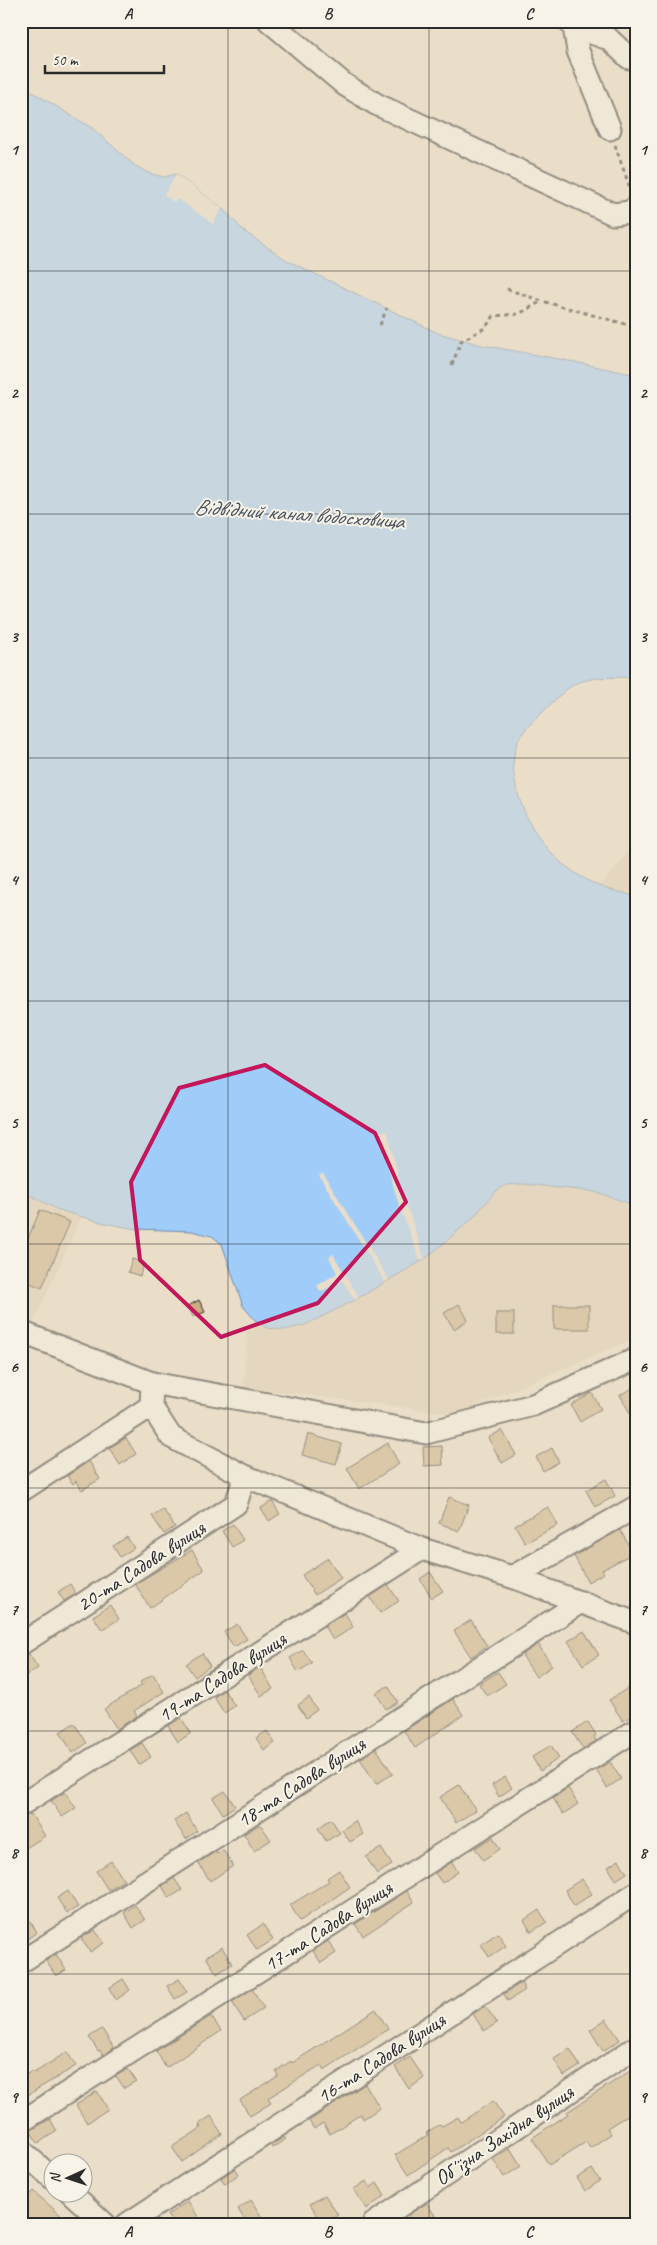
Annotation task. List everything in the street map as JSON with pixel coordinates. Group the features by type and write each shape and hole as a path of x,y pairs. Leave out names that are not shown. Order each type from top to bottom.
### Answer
{"street":[{"path":"273,22 345,85 376,104 613,214 630,212 634,202"},
{"path":"571,24 609,39 630,58"},
{"path":"571,24 578,51 610,129"},
{"path":"21,1332 152,1383 426,1432 533,1405 636,1359"},
{"path":"152,1383 151,1406 171,1437 245,1476 422,1549 512,1577 636,1623"},
{"path":"21,1490 151,1406"},
{"name":"20-та Садова вулиця","path":"21,1644 236,1504 245,1476"},
{"path":"512,1577 636,1507"},
{"name":"19-та Садова вулиця","path":"21,1805 422,1549"},
{"name":"18-та Садова вулиця","path":"21,1962 581,1602"},
{"name":"17-та Садова вулиця","path":"21,2122 636,1730"},
{"name":"16-та Садова вулиця","path":"127,2224 636,1892"},
{"name":"Обʼїзна Західна вулиця","path":"373,2224 636,2046"},
{"path":"21,2150 42,2169"},
{"path":"81,2202 106,2224"}],"path":[{"path":"610,129 634,202"},
{"path":"507,289 542,302 636,327"},
{"path":"452,365 461,341 485,328 494,316 519,314 542,302"},
{"path":"380,325 387,308"}],"highlighted area":[{"path":"265,1065 375,1133 406,1202 318,1303 221,1337 140,1260 131,1182 179,1088"}],"shaded area":[{"path":"636,843 636,897 600,886"},
{"path":"524,1184 596,1192 636,1206 636,1338 456,1414 243,1387 247,1331 256,1321 267,1328 305,1325 355,1300 425,1259 485,1204 496,1191 506,1185"},
{"path":"21,1190 58,1210 82,1216 31,1328 21,1324"}],"water":[{"name":"Відвідний канал водосховища","path":"21,85 92,128 134,165 148,173 164,177 176,174 222,208 245,232 288,261 438,333 482,345 636,375 636,678 600,678 579,682 569,687 524,731 516,746 513,759 516,789 521,804 543,844 557,859 580,876 604,888 636,897 636,1206 596,1192 524,1184 506,1185 496,1191 471,1220 425,1259 355,1300 305,1325 284,1330 267,1328 256,1321 243,1306 222,1244 212,1236 192,1231 136,1229 104,1223 58,1210 21,1190"}],"pier":[{"path":"176,174 222,208 213,224 178,199 174,202 164,195"},
{"path":"387,1130 403,1195 425,1259 420,1261 398,1202 378,1133"},
{"path":"323,1173 389,1280 385,1282 319,1175"},
{"path":"333,1254 359,1297 355,1300 342,1280 321,1292 317,1286 337,1273 329,1257"}],"building":[{"path":"40,1210 70,1222 42,1288 21,1279 21,1255"},
{"path":"132,1259 144,1263 140,1276 128,1272"},
{"path":"199,1300 205,1312 193,1317 188,1306"},
{"path":"459,1304 468,1320 454,1329 444,1313"},
{"path":"554,1305 589,1305 589,1329 554,1329"},
{"path":"496,1313 514,1313 514,1334 496,1334"},
{"path":"636,1386 636,1424 620,1395"},
{"path":"592,1393 601,1409 580,1422 571,1405"},
{"path":"502,1430 516,1455 502,1463 488,1438"},
{"path":"308,1434 342,1444 336,1464 302,1455"},
{"path":"126,1438 136,1454 120,1465 109,1448"},
{"path":"388,1443 399,1464 359,1489 347,1468"},
{"path":"442,1446 443,1465 424,1466 423,1447"},
{"path":"552,1448 559,1462 543,1471 536,1457"},
{"path":"89,1461 100,1479 82,1490 76,1481 73,1484 67,1476"},
{"path":"606,1479 615,1496 595,1507 586,1490"},
{"path":"449,1497 469,1505 459,1531 439,1523"},
{"path":"272,1501 280,1514 269,1521 261,1508"},
{"path":"548,1507 558,1525 525,1543 515,1525"},
{"path":"163,1509 175,1527 164,1534 152,1516"},
{"path":"233,1524 243,1540 232,1547 222,1531"},
{"path":"620,1530 633,1553 602,1570 604,1573 588,1582 574,1556"},
{"path":"127,1537 134,1548 120,1557 113,1546"},
{"path":"192,1550 204,1570 150,1608 135,1584"},
{"path":"328,1558 341,1578 315,1595 302,1575"},
{"path":"430,1572 443,1591 432,1598 420,1579"},
{"path":"70,1584 76,1594 64,1601 58,1592"},
{"path":"388,1585 399,1601 380,1613 370,1597"},
{"path":"110,1605 119,1619 102,1630 93,1616"},
{"path":"345,1613 353,1627 333,1640 324,1626"},
{"path":"471,1620 487,1646 471,1657 454,1631"},
{"path":"237,1624 247,1639 234,1647 224,1632"},
{"path":"584,1631 599,1655 583,1665 568,1641"},
{"path":"538,1644 552,1666 536,1677 522,1655"},
{"path":"303,1650 312,1663 298,1672 290,1658"},
{"path":"202,1653 210,1666 195,1677 186,1664"},
{"path":"29,1654 38,1668 21,1679 21,1656"},
{"path":"260,1667 273,1689 261,1696 248,1675"},
{"path":"498,1672 506,1684 487,1696 479,1684"},
{"path":"153,1674 164,1692 134,1711 137,1716 117,1729 104,1709 142,1685 140,1682"},
{"path":"636,1683 636,1713 623,1721 609,1700"},
{"path":"388,1686 398,1702 386,1709 376,1693"},
{"path":"224,1690 235,1706 224,1713 214,1697"},
{"path":"309,1697 317,1710 306,1718 298,1705"},
{"path":"453,1699 463,1715 415,1748 404,1731"},
{"path":"181,1718 191,1733 178,1742 168,1726"},
{"path":"588,1722 596,1735 594,1737 596,1741 583,1749 572,1732"},
{"path":"74,1723 87,1743 73,1753 60,1732"},
{"path":"267,1731 275,1743 264,1750 256,1738"},
{"path":"142,1743 151,1757 139,1765 130,1750"},
{"path":"551,1745 559,1758 540,1771 532,1757"},
{"path":"376,1748 393,1774 376,1784 360,1759"},
{"path":"610,1762 621,1779 607,1788 596,1770"},
{"path":"505,1777 512,1788 499,1797 492,1785"},
{"path":"459,1785 476,1810 456,1823 440,1797"},
{"path":"568,1788 578,1804 563,1814 553,1798"},
{"path":"225,1791 235,1806 223,1814 213,1798"},
{"path":"65,1792 76,1808 62,1817 51,1801"},
{"path":"186,1813 197,1831 186,1839 174,1821"},
{"path":"31,1814 45,1836 21,1851 21,1817"},
{"path":"331,1819 340,1833 326,1841 318,1828"},
{"path":"355,1821 363,1834 350,1842 342,1830"},
{"path":"260,1824 271,1840 254,1851 244,1834"},
{"path":"493,1837 500,1849 483,1860 475,1848"},
{"path":"381,1848 392,1865 377,1874 366,1857"},
{"path":"223,1850 233,1866 210,1881 198,1863 215,1852 217,1854"},
{"path":"619,1860 627,1873 616,1880 608,1867"},
{"path":"111,1861 124,1880 108,1890 96,1871"},
{"path":"452,1862 458,1872 442,1883 435,1873"},
{"path":"339,1870 350,1887 300,1921 290,1905 329,1881 327,1878"},
{"path":"174,1878 182,1890 169,1898 162,1886"},
{"path":"582,1879 592,1894 574,1906 565,1890"},
{"path":"68,1891 78,1907 67,1913 57,1898"},
{"path":"407,1891 414,1902 363,1936 355,1924"},
{"path":"135,1905 145,1920 133,1928 124,1913"},
{"path":"21,1907 37,1932 26,1940 21,1931"},
{"path":"539,1910 547,1922 531,1932 524,1920"},
{"path":"263,1924 273,1940 257,1950 247,1935"},
{"path":"95,1930 104,1943 90,1952 81,1938"},
{"path":"498,1933 506,1946 489,1957 481,1944"},
{"path":"328,1941 336,1953 321,1963 313,1951"},
{"path":"222,1947 232,1964 217,1974 206,1957"},
{"path":"56,1954 66,1970 56,1976 46,1961"},
{"path":"123,1979 130,1990 116,2000 109,1988"},
{"path":"179,1979 187,1992 175,1999 167,1986"},
{"path":"521,1983 525,1990 508,2001 504,1994"},
{"path":"252,1989 264,2008 244,2021 232,2002"},
{"path":"485,2006 497,2023 484,2031 473,2014"},
{"path":"376,2009 388,2029 324,2070 321,2065 268,2098 271,2103 250,2116 240,2100 278,2076 276,2071 291,2061 292,2063"},
{"path":"211,2016 221,2031 166,2068 156,2051"},
{"path":"606,2019 620,2040 603,2051 590,2030"},
{"path":"102,2029 114,2048 103,2055 89,2037"},
{"path":"570,2049 580,2066 564,2076 554,2059"},
{"path":"67,2052 76,2066 21,2099 21,2078 32,2071 34,2073"},
{"path":"410,2057 424,2078 409,2089 395,2067"},
{"path":"636,2067 636,2110 607,2128 611,2134 590,2148 586,2142 549,2165 532,2138 568,2114 567,2112"},
{"path":"128,2069 136,2081 124,2088 116,2076"},
{"path":"365,2084 380,2108 363,2119 361,2114 330,2134 323,2123 314,2129 309,2121"},
{"path":"97,2091 108,2109 87,2123 76,2105"},
{"path":"493,2101 504,2117 451,2152 448,2148 408,2175 395,2155 428,2135 426,2133 440,2124 442,2126 458,2117 461,2122"},
{"path":"211,2116 222,2134 182,2162 172,2147 201,2128 199,2124"},
{"path":"50,2119 57,2131 38,2143 30,2131"},
{"path":"284,2137 286,2139 272,2148 271,2145"},
{"path":"510,2148 521,2166 504,2177 493,2159"},
{"path":"235,2168 239,2174 225,2184 221,2178"},
{"path":"592,2169 600,2181 585,2191 577,2178"},
{"path":"366,2181 370,2188 377,2183 385,2196 366,2209 354,2189"},
{"path":"33,2191 42,2199 42,2202 46,2202 71,2224 25,2224 21,2220 21,2204"},
{"path":"325,2195 338,2215 323,2224 310,2204"},
{"path":"251,2200 266,2224 247,2224 238,2209"},
{"path":"188,2201 198,2217 188,2224 173,2224 167,2215"},
{"path":"427,2203 440,2224 414,2224 408,2215"}]}
